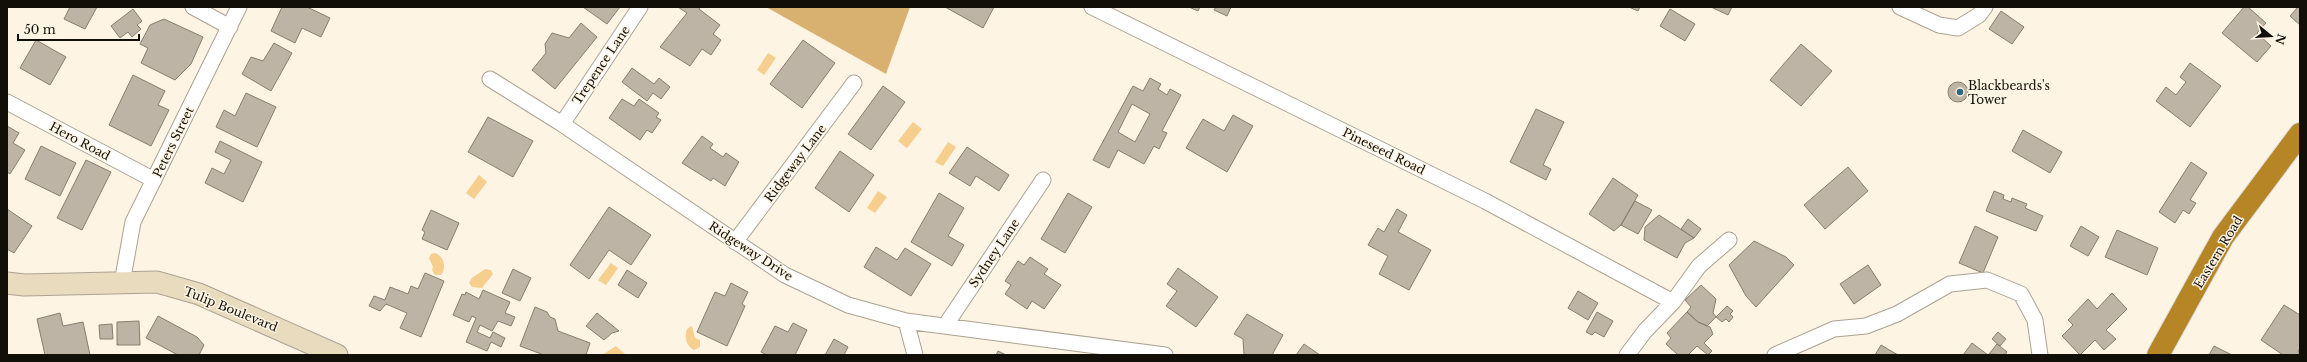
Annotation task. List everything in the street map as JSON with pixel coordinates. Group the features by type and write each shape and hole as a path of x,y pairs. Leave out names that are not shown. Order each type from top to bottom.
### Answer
{"highway":[{"name":"Eastern Road","path":"2158,355 2223,238 2300,134"}],"street":[{"path":"193,7 230,27"},
{"name":"Peters Street","path":"122,283 133,222 239,7"},
{"name":"Trepence Lane","path":"562,124 640,7"},
{"name":"Pineseed Road","path":"1092,7 1485,201 1673,302"},
{"path":"1900,7 1939,25 1958,28 1979,15 1985,7"},
{"name":"Ridgeway Drive","path":"490,79 562,124 785,275 848,305 906,321 1165,355"},
{"name":"Ridgeway Lane","path":"735,242 854,83"},
{"name":"Hero Road","path":"7,102 154,180"},
{"name":"Sydney Lane","path":"945,326 1042,180"},
{"path":"1627,355 1645,331 1673,302 1699,266 1729,240"},
{"path":"1775,355 1834,329 1866,326 1897,314 1950,284 1987,280 2021,294 2035,320 2040,355"},
{"name":"Tulip Boulevard","path":"7,283 24,285 156,282 199,294 332,354"},
{"path":"906,321 915,355"}],"shaded area":[{"path":"766,7 910,7 886,74"},
{"path":"768,53 776,58 764,75 757,70"},
{"path":"913,122 922,129 907,148 898,141"},
{"path":"948,142 956,147 943,166 935,162"},
{"path":"479,175 487,182 474,199 466,193"},
{"path":"878,191 887,197 875,213 867,208"},
{"path":"435,253 441,257 444,262 444,269 441,275 435,275 432,270 433,267 429,258 431,254"},
{"path":"611,263 618,268 606,285 598,280"},
{"path":"485,269 491,270 493,274 482,288 472,287 469,283 472,278"},
{"path":"692,326 695,338 700,340 700,347 694,350 687,344 686,338 687,329"},
{"path":"616,346 625,354 624,355 602,355"}],"building":[{"path":"70,7 97,7 85,29 64,19"},
{"path":"282,7 307,7 330,18 321,37 302,28 295,43 271,31"},
{"path":"583,7 620,7 607,24"},
{"path":"678,7 700,7 699,9 720,25 713,34 721,40 711,55 702,49 690,66 660,47 687,13"},
{"path":"945,7 994,7 983,28"},
{"path":"1189,7 1200,7 1198,11"},
{"path":"1216,7 1231,7 1227,16 1214,10"},
{"path":"1629,7 1640,7 1638,11"},
{"path":"1711,7 1732,7 1728,15"},
{"path":"2244,7 2248,7 2266,23 2257,33 2271,46 2257,62 2222,33"},
{"path":"2298,7 2300,7 2300,25 2290,16"},
{"path":"133,9 142,21 137,25 141,29 132,37 128,32 120,38 111,26"},
{"path":"1670,9 1695,24 1685,41 1660,26"},
{"path":"2001,11 2024,27 2012,44 1989,29"},
{"path":"164,19 203,37 191,64 175,80 141,63 148,48 140,44 150,25"},
{"path":"581,23 597,37 555,89 532,70 546,53 545,44 552,33 569,38"},
{"path":"36,40 66,57 50,85 20,68"},
{"path":"803,40 835,63 802,108 770,84"},
{"path":"274,43 292,53 271,91 242,74 251,57 263,61"},
{"path":"1801,44 1832,71 1801,106 1770,80"},
{"path":"2190,63 2221,86 2190,127 2156,101 2166,87 2176,95 2186,82 2180,77"},
{"path":"632,68 654,84 659,78 670,87 661,99 653,93 647,101 622,82"},
{"path":"133,75 165,91 158,105 169,110 151,146 109,125"},
{"path":"1150,78 1161,84 1158,89 1167,95 1170,89 1181,95 1162,131 1167,133 1159,149 1154,146 1144,164 1118,150 1109,168 1093,160 1133,86 1143,91","holes":["1132,104 1150,114 1135,142 1118,132"]},
{"path":"1958,82 1965,85 1968,92 1965,99 1958,102 1951,99 1948,92 1951,85"},
{"path":"883,86 905,102 871,150 848,134"},
{"path":"246,93 276,107 257,147 216,127 224,110 235,116"},
{"path":"622,99 634,106 639,99 659,113 656,117 661,120 652,133 647,130 640,140 609,118"},
{"path":"1536,109 1564,122 1543,165 1551,169 1546,180 1510,162"},
{"path":"1233,115 1253,126 1227,172 1186,148 1203,119 1224,131"},
{"path":"488,117 533,141 513,177 468,152"},
{"path":"7,126 19,133 13,143 25,150 10,174 7,172"},
{"path":"2023,130 2062,152 2050,173 2012,151"},
{"path":"702,136 713,144 710,148 723,157 726,153 739,162 725,186 713,178 711,181 682,163"},
{"path":"220,141 262,162 243,202 205,183 212,168 224,174 231,160 215,152"},
{"path":"41,146 76,163 60,196 25,179"},
{"path":"967,147 1009,175 999,191 976,176 970,186 949,173"},
{"path":"840,151 874,175 849,212 815,188"},
{"path":"86,160 111,172 82,230 57,218"},
{"path":"2191,162 2207,173 2190,200 2196,203 2189,214 2183,210 2175,223 2159,212"},
{"path":"1848,167 1868,191 1825,229 1804,205"},
{"path":"1613,178 1638,195 1621,225 1614,231 1589,214"},
{"path":"1994,191 2004,195 2003,199 2011,202 2012,198 2027,204 2025,208 2043,216 2036,231 1986,211"},
{"path":"939,193 964,208 948,236 964,245 952,266 911,242"},
{"path":"1068,193 1092,207 1065,253 1041,239"},
{"path":"1635,201 1652,210 1638,234 1621,225"},
{"path":"609,207 651,235 631,265 609,250 589,279 570,265"},
{"path":"7,209 32,226 14,253 7,249"},
{"path":"1397,209 1407,215 1398,232 1431,250 1409,290 1379,274 1388,256 1368,245 1378,228 1384,232"},
{"path":"431,210 459,223 447,250 422,239 425,232 422,230"},
{"path":"1659,215 1694,238 1685,243 1677,258 1644,240 1645,227"},
{"path":"1688,219 1701,229 1694,238 1681,229"},
{"path":"1975,226 1998,237 1983,273 1959,263"},
{"path":"2081,226 2099,237 2088,256 2070,246"},
{"path":"2117,230 2158,248 2147,275 2105,257"},
{"path":"1754,241 1786,257 1794,265 1756,307 1746,296 1729,265"},
{"path":"876,247 897,260 905,248 931,264 911,296 864,267"},
{"path":"1030,257 1048,269 1044,274 1061,285 1044,309 1032,301 1027,309 1005,294 1011,285 1005,281 1018,261 1024,265"},
{"path":"1868,265 1881,285 1854,304 1840,284"},
{"path":"1178,268 1218,297 1196,327 1166,306 1177,291 1167,284"},
{"path":"513,269 531,278 520,301 502,293"},
{"path":"627,270 647,283 638,298 618,285"},
{"path":"425,273 444,281 421,337 400,328 407,313 386,304 380,311 369,306 374,296 385,300 390,287 408,294 411,286 418,289"},
{"path":"731,283 748,292 742,304 745,306 727,346 697,332 715,292 725,296"},
{"path":"1701,285 1716,299 1713,313 1716,317 1707,326 1698,322 1687,312 1691,307 1685,300"},
{"path":"483,290 510,302 505,313 515,317 511,326 498,321 492,331 480,325 477,332 490,338 493,332 505,338 501,347 491,342 487,351 466,342 476,318 472,316 469,322 453,315 462,294 465,295 466,292 479,299"},
{"path":"1578,291 1598,303 1588,320 1568,308"},
{"path":"2112,293 2127,309 2106,330 2116,339 2104,350 2095,340 2080,355 2062,336 2073,325 2068,320 2088,299 2097,309"},
{"path":"2284,305 2300,315 2300,348 2298,351 2300,355 2283,355 2261,340"},
{"path":"1727,306 1733,311 1730,314 1733,317 1729,322 1726,319 1722,322 1716,317"},
{"path":"535,307 547,312 550,317 555,319 558,331 590,343 586,355 544,355 520,346"},
{"path":"1597,312 1613,321 1604,337 1595,332 1592,335 1586,332"},
{"path":"1687,312 1698,322 1710,327 1713,334 1704,343 1712,351 1708,355 1697,346 1688,355 1678,355 1666,344 1671,338 1667,333"},
{"path":"60,313 63,326 83,322 90,355 45,355 37,319"},
{"path":"597,313 619,331 612,333 604,340 586,326"},
{"path":"1247,314 1283,335 1272,355 1244,355 1243,339 1234,334"},
{"path":"158,316 197,337 204,345 199,355 178,355 146,338"},
{"path":"139,321 140,345 117,345 117,322"},
{"path":"793,323 807,330 795,355 767,355 761,352 775,326 788,332"},
{"path":"112,324 113,339 100,339 99,325"},
{"path":"1998,332 2006,339 2000,346 1992,339"},
{"path":"834,339 848,347 844,355 825,355"},
{"path":"1972,343 1988,355 1963,355"},
{"path":"1304,344 1320,355 1296,355"},
{"path":"1997,344 2007,352 2005,355 1989,354"},
{"path":"1881,345 1898,355 1875,355"},
{"path":"2214,346 2232,355 2209,355"},
{"path":"998,351 1006,355 996,355"}],"place":[{"name":"Blackbeards's Tower","path":"1960,92"}]}
